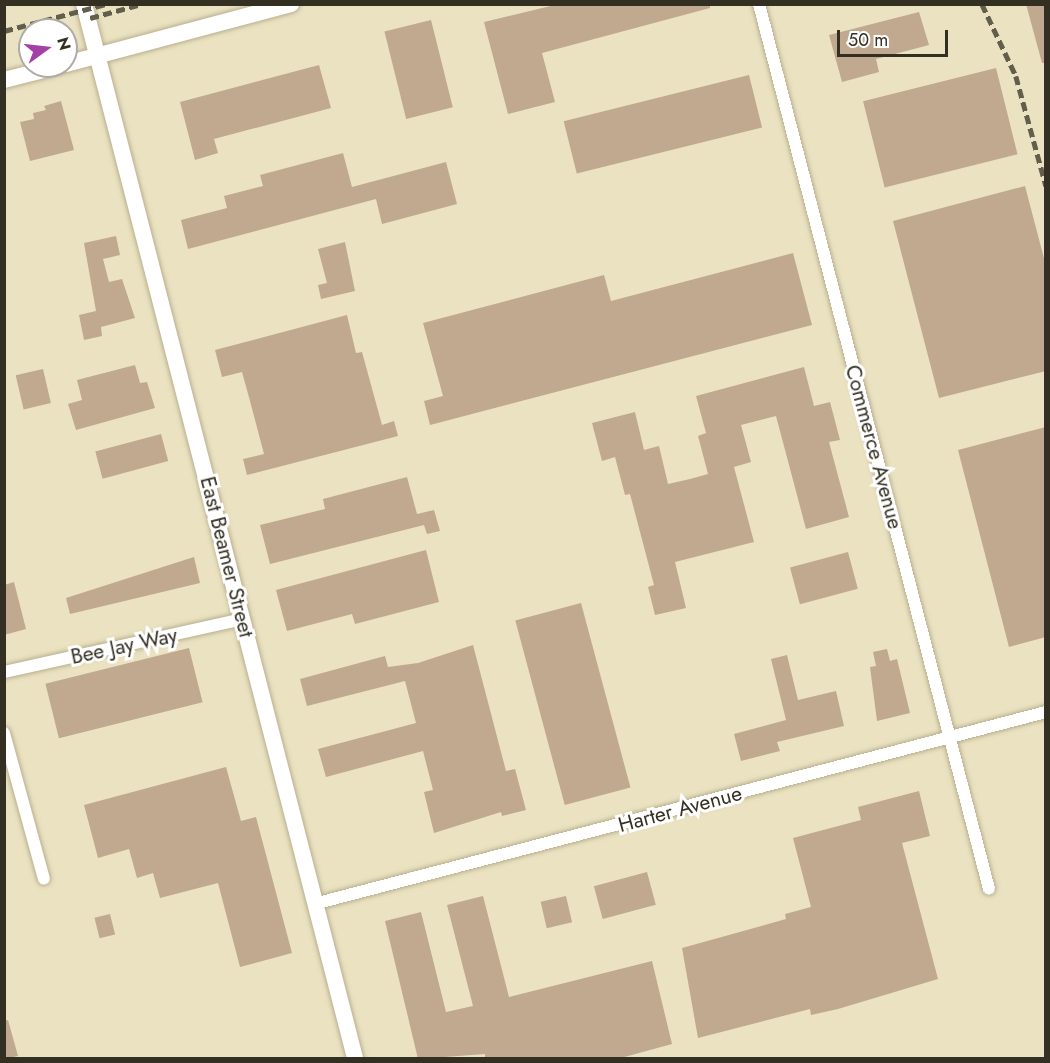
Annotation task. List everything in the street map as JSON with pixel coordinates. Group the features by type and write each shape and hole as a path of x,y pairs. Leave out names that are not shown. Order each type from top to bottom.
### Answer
{"street":[{"name":"East Beamer Street","path":"84,4 355,1059"},
{"path":"78,61 291,4"},
{"name":"Commerce Avenue","path":"759,4 989,889"},
{"name":"Bee Jay Way","path":"4,672 243,620"},
{"name":"Harter Avenue","path":"314,904 1046,712"},
{"path":"4,733 44,879"}],"building":[{"path":"559,4 710,4 710,8 542,53 555,102 508,114 484,22"},
{"path":"1026,4 1046,4 1046,63 1042,63"},
{"path":"919,12 929,45 876,59 879,72 842,82 829,35"},
{"path":"431,20 453,107 406,119 384,32"},
{"path":"319,65 331,108 214,139 218,153 195,160 180,102"},
{"path":"996,68 1018,154 885,187 863,101"},
{"path":"749,75 762,127 577,174 564,121"},
{"path":"61,101 74,150 30,161 20,122 34,119 33,113 46,110 44,106"},
{"path":"343,153 352,187 446,162 457,204 382,224 376,199 188,249 181,220 227,208 224,196 263,186 260,175"},
{"path":"1025,186 1046,266 1046,371 939,398 893,221"},
{"path":"116,236 120,255 103,259 109,282 122,279 135,318 101,327 102,336 84,340 79,315 96,311 84,243"},
{"path":"345,242 355,291 321,299 318,285 327,283 318,249"},
{"path":"793,253 812,325 430,425 424,401 443,396 423,323 604,275 611,301"},
{"path":"347,315 356,353 362,352 382,425 394,421 398,436 247,475 243,459 264,454 242,372 222,377 215,350"},
{"path":"135,365 140,383 147,382 155,408 76,430 68,404 82,400 77,380"},
{"path":"804,367 814,406 830,402 840,440 829,442 849,517 806,529 776,416 741,425 751,462 734,467 754,542 675,562 686,608 655,615 648,587 654,585 630,494 625,495 615,457 602,461 592,423 635,412 644,450 659,446 668,484 690,479 708,474 698,436 706,433 696,396"},
{"path":"43,369 51,403 24,409 16,375"},
{"path":"1046,427 1046,637 1009,647 958,450"},
{"path":"161,434 168,461 103,479 95,452"},
{"path":"407,477 417,514 434,510 440,531 427,534 424,525 270,564 260,525 325,509 323,499"},
{"path":"426,550 439,602 355,624 352,614 287,631 276,590"},
{"path":"848,552 858,589 800,604 790,568"},
{"path":"194,557 200,583 70,614 66,598"},
{"path":"14,582 26,629 4,635 4,585"},
{"path":"581,603 630,787 565,805 515,621"},
{"path":"473,645 506,771 515,769 526,810 502,816 501,812 434,833 424,792 433,790 423,751 326,777 318,749 416,723 405,681 307,706 300,679 385,656 388,667 418,663"},
{"path":"189,648 203,702 59,738 45,684"},
{"path":"887,649 890,661 897,659 910,713 877,721 870,667 876,666 873,652"},
{"path":"787,655 798,700 836,691 844,726 777,742 780,751 741,761 734,734 786,720 771,659"},
{"path":"226,767 241,821 256,817 292,953 240,967 218,883 160,898 153,873 137,878 129,849 98,858 84,805"},
{"path":"919,791 930,836 902,843 938,979 838,1009 811,1015 810,1009 698,1038 682,948 786,919 785,914 811,907 793,838 861,820 858,807"},
{"path":"647,872 656,905 603,919 594,886"},
{"path":"483,896 509,997 652,961 672,1044 617,1059 485,1059 485,1054 418,1059 385,921 421,912 446,1012 473,1006 447,905"},
{"path":"566,896 572,922 547,928 541,902"},
{"path":"110,914 115,934 100,938 94,918"},
{"path":"8,1020 18,1056 4,1059 4,1021"}],"railway":[{"path":"4,31 106,4"},
{"path":"90,18 142,4"},
{"path":"982,4 1016,76 1046,186"}]}
